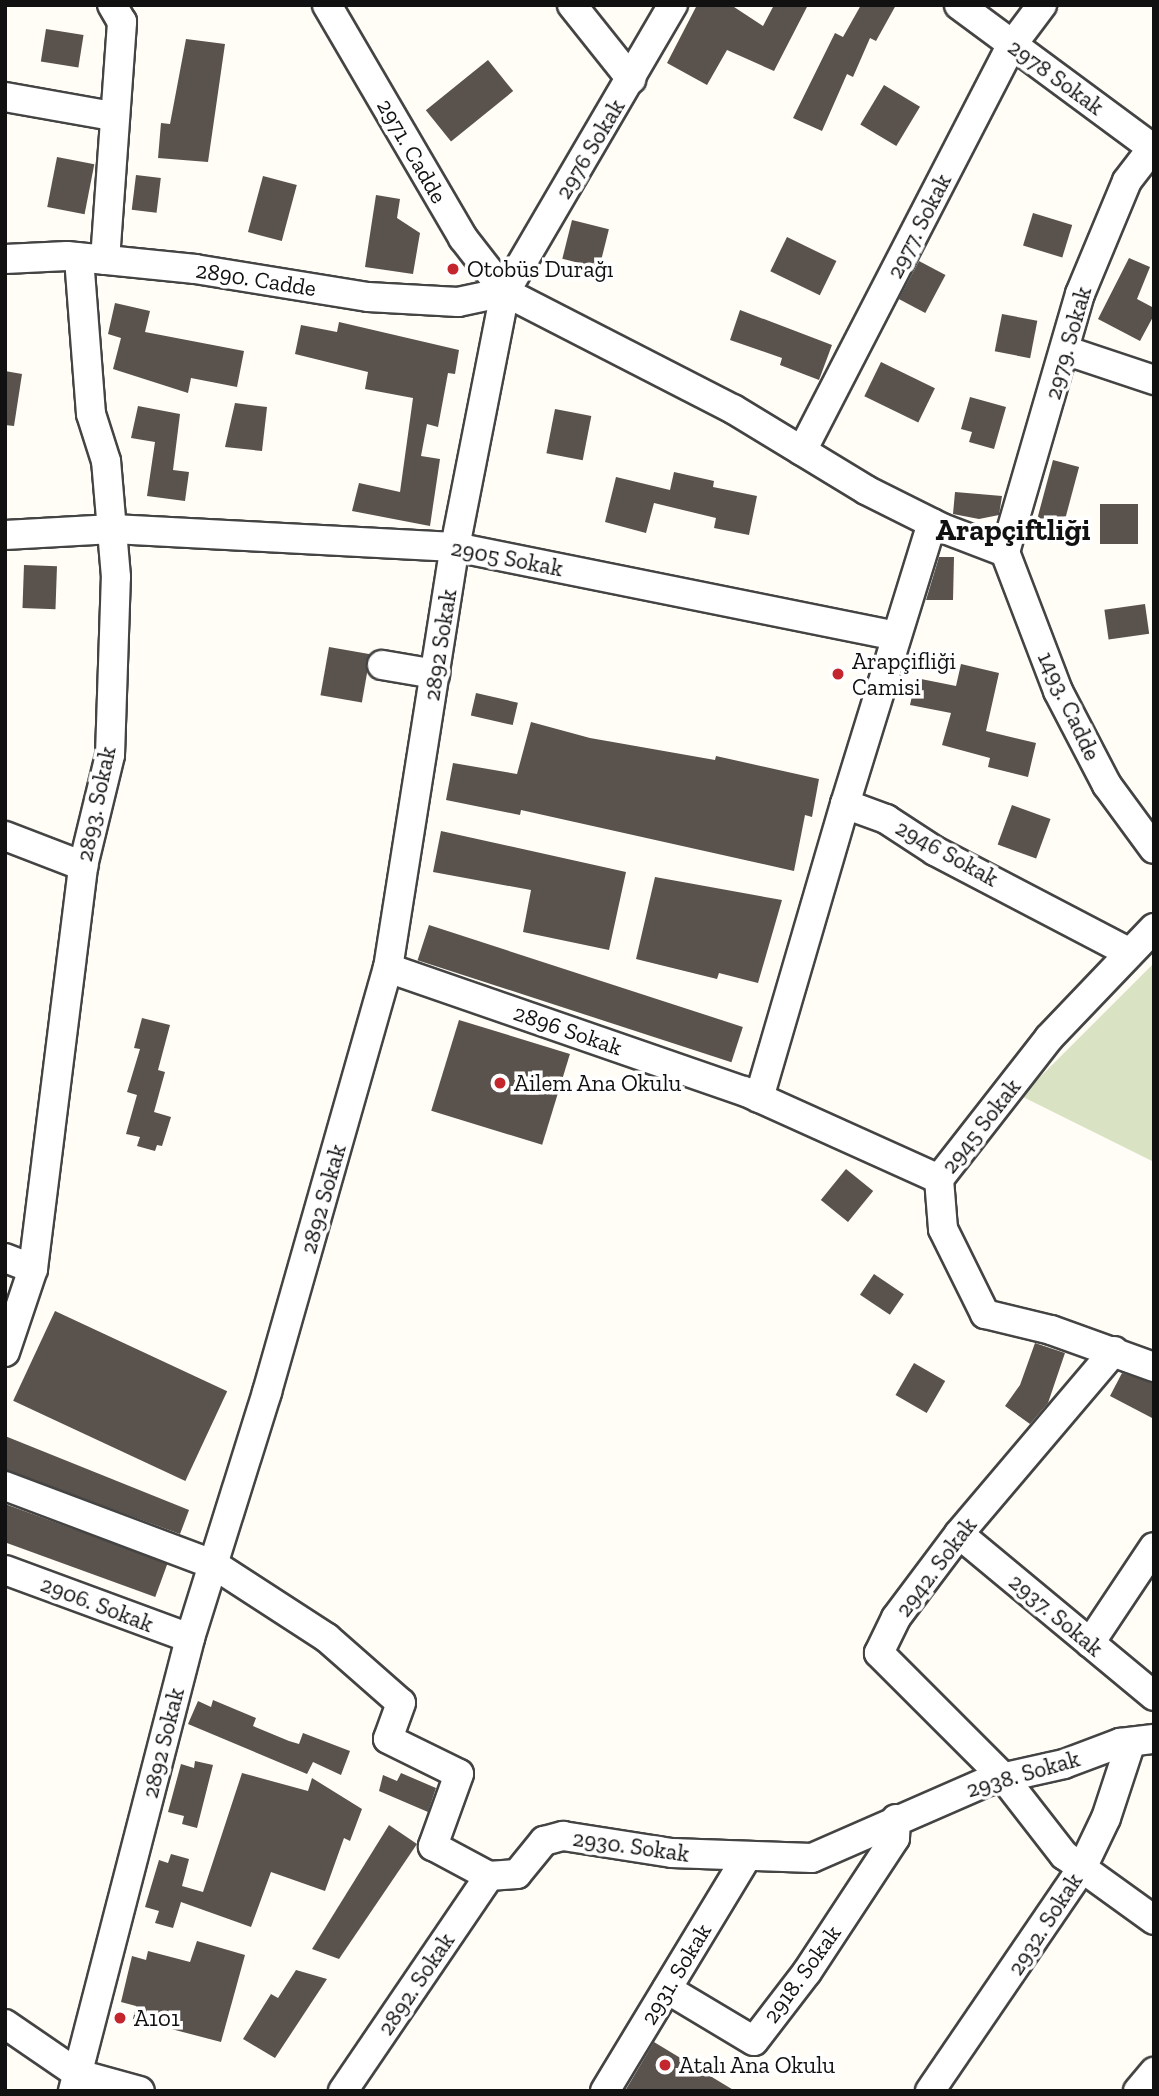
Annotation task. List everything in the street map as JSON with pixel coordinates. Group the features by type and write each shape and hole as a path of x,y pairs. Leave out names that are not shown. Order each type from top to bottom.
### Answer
{"street":[{"name":"2893. Sokak","path":"5,1352 33,1269 83,866 110,755 116,577 106,461 91,414 92,259 122,22 113,5"},
{"name":"2971. Cadde","path":"327,5 463,238 505,292"},
{"path":"572,5 631,79"},
{"name":"2976 Sokak","path":"505,292 673,5"},
{"name":"2978 Sokak","path":"959,5 1153,147"},
{"name":"2977. Sokak","path":"802,451 1012,45 1042,5"},
{"path":"5,97 112,116"},
{"name":"2979. Sokak","path":"1005,552 1067,351 1080,294 1127,181 1153,147"},
{"name":"2890. Cadde","path":"5,259 92,259 195,269 368,297 458,302 505,292"},
{"path":"505,292 733,409 802,451 932,523 1005,552"},
{"name":"2892 Sokak","path":"76,2082 190,1637 388,968 455,547 505,292"},
{"path":"1067,351 1154,380"},
{"path":"759,1098 845,804 875,715 895,636 932,523"},
{"name":"2905 Sokak","path":"5,535 113,529 455,547 895,636"},
{"name":"1493. Cadde","path":"1005,552 1058,691 1107,785 1154,849"},
{"path":"382,665 435,674"},
{"name":"2946 Sokak","path":"845,804 886,819 935,851 1128,952"},
{"path":"5,836 83,866"},
{"name":"2945 Sokak","path":"1154,928 1128,952 1049,1038 939,1179 943,1229 985,1314 1114,1350 1154,1367"},
{"name":"2896 Sokak","path":"388,968 759,1098 939,1179"},
{"path":"5,1258 33,1269"},
{"name":"2942. Sokak","path":"1004,1778 879,1653 896,1618 959,1534 1114,1350"},
{"path":"5,1486 213,1564 327,1638 401,1703 388,1739 459,1774 433,1846 489,1876"},
{"name":"2937. Sokak","path":"959,1534 1154,1696"},
{"path":"1090,1643 1154,1547"},
{"name":"2906. Sokak","path":"5,1570 190,1637"},
{"name":"2938. Sokak","path":"896,1819 1004,1778 1142,1740"},
{"name":"2932. Sokak","path":"930,2091 1082,1868 1142,1740"},
{"path":"1004,1778 1064,1855 1154,1920"},
{"name":"2930. Sokak","path":"489,1876 517,1874 544,1841 563,1836 618,1848 746,1858 812,1858 896,1819"},
{"name":"2918. Sokak","path":"667,1989 754,2041 807,1972 895,1839 896,1819"},
{"name":"2931. Sokak","path":"606,2091 746,1858"},
{"name":"2892. Sokak","path":"343,2091 489,1876"},
{"path":"5,2024 76,2082 140,2091"},
{"path":"1138,2091 1154,2072"}],"green space":[{"path":"1154,963 1154,1162 1021,1096"}],"building":[{"path":"697,5 731,5 763,26 774,5 808,5 774,71 727,50 707,85 667,63"},
{"path":"861,5 896,5 876,41 870,38 853,77 847,74 822,131 793,118 835,33 843,37"},
{"path":"46,29 84,35 78,68 41,62"},
{"path":"186,39 225,44 208,162 158,158 161,123 170,124"},
{"path":"488,60 513,91 451,141 426,110"},
{"path":"884,85 920,107 896,146 860,124"},
{"path":"57,157 94,164 85,214 47,207"},
{"path":"136,175 161,178 157,213 132,210"},
{"path":"263,176 297,185 282,241 248,232"},
{"path":"376,195 400,199 397,218 420,233 413,274 365,267"},
{"path":"1033,213 1072,225 1062,258 1023,246"},
{"path":"572,220 609,229 599,268 562,259"},
{"path":"787,237 836,261 820,295 770,271"},
{"path":"1129,258 1150,267 1137,299 1154,308 1154,315 1140,341 1098,319"},
{"path":"919,261 945,275 925,313 899,299"},
{"path":"115,303 150,311 145,332 244,351 237,387 191,378 188,393 113,369 121,338 108,334"},
{"path":"740,310 832,345 819,380 780,365 782,358 730,340"},
{"path":"1002,314 1037,321 1030,358 995,351"},
{"path":"339,322 459,350 455,374 448,373 438,427 427,424 421,456 440,459 430,526 352,511 359,483 400,492 413,398 365,389 368,372 295,354 301,325 337,332"},
{"path":"881,362 935,388 918,422 864,396"},
{"path":"5,371 22,374 14,426 5,425"},
{"path":"970,397 1006,407 994,449 969,442 972,432 961,429"},
{"path":"235,403 267,407 262,451 225,447"},
{"path":"138,406 180,414 173,470 189,472 185,501 147,496 155,442 131,438"},
{"path":"555,409 591,416 583,460 546,453"},
{"path":"1053,460 1079,467 1063,527 1037,520"},
{"path":"674,472 714,481 713,487 757,496 749,535 714,528 716,518 654,503 646,533 605,522 616,477 670,490"},
{"path":"955,492 1002,496 999,515 979,519 953,514"},
{"path":"1100,504 1138,504 1138,544 1100,544"},
{"path":"939,557 954,557 953,600 926,600"},
{"path":"24,565 57,566 55,609 22,608"},
{"path":"1145,604 1149,634 1109,639 1104,610"},
{"path":"329,647 370,654 362,703 320,695"},
{"path":"961,664 999,673 986,731 1036,743 1028,777 988,767 990,758 942,745 951,713 910,705 916,678 956,686"},
{"path":"476,693 518,703 513,725 471,715"},
{"path":"531,722 590,738 715,760 716,756 819,779 812,817 805,815 794,871 521,810 520,815 446,800 453,763 517,774"},
{"path":"1012,805 1051,819 1036,858 998,844"},
{"path":"441,831 626,872 609,950 523,932 531,890 433,872"},
{"path":"655,877 782,900 758,983 719,973 717,979 636,959"},
{"path":"429,925 743,1027 731,1062 418,960"},
{"path":"142,1018 170,1025 158,1070 165,1072 154,1112 171,1117 162,1146 157,1145 155,1151 137,1146 140,1137 126,1134 137,1095 127,1092 140,1049 134,1048"},
{"name":"Ailem Ana Okulu","path":"459,1020 570,1054 542,1145 431,1111"},
{"path":"846,1169 873,1191 848,1222 821,1200"},
{"path":"874,1274 904,1294 890,1315 860,1295"},
{"path":"55,1311 227,1391 185,1481 13,1401"},
{"path":"1035,1343 1065,1353 1048,1403 1030,1424 1005,1406 1020,1385"},
{"path":"914,1363 945,1381 927,1413 896,1395"},
{"path":"1122,1373 1154,1383 1154,1419 1110,1396"},
{"path":"5,1436 189,1510 180,1534 5,1470"},
{"path":"5,1504 168,1563 155,1597 5,1542"},
{"path":"213,1700 256,1718 253,1726 289,1741 299,1744 303,1733 350,1751 341,1775 313,1762 307,1774 188,1724 198,1701 211,1707"},
{"path":"195,1761 213,1765 197,1828 182,1824 184,1816 168,1812 181,1764 194,1768"},
{"path":"242,1773 308,1791 312,1778 362,1809 350,1841 344,1838 325,1891 271,1872 251,1927 181,1902 173,1928 155,1923 159,1911 145,1907 159,1860 168,1863 171,1854 189,1859 182,1886 203,1892"},
{"path":"401,1773 436,1788 428,1812 379,1791 383,1775 397,1781"},
{"path":"389,1825 417,1844 339,1959 312,1949"},
{"path":"197,1941 245,1955 221,2042 133,2019 136,2006 121,2002 132,1956 146,1960 148,1951 190,1962"},
{"path":"296,1970 327,1979 275,2058 243,2039 271,1994 278,1998"},
{"name":"Atalı Ana Okulu","path":"654,2042 735,2091 625,2091"}],"place":[{"name":"Otobüs Durağı","path":"453,269"},
{"name":"Arapçifliği Camisi","path":"838,674"},
{"name":"Ailem Ana Okulu","path":"500,1083"},
{"name":"A101","path":"120,2018"},
{"name":"Atalı Ana Okulu","path":"665,2065"}],"district":[{"name":"Arapçiftliği","path":"1013,530"}]}
